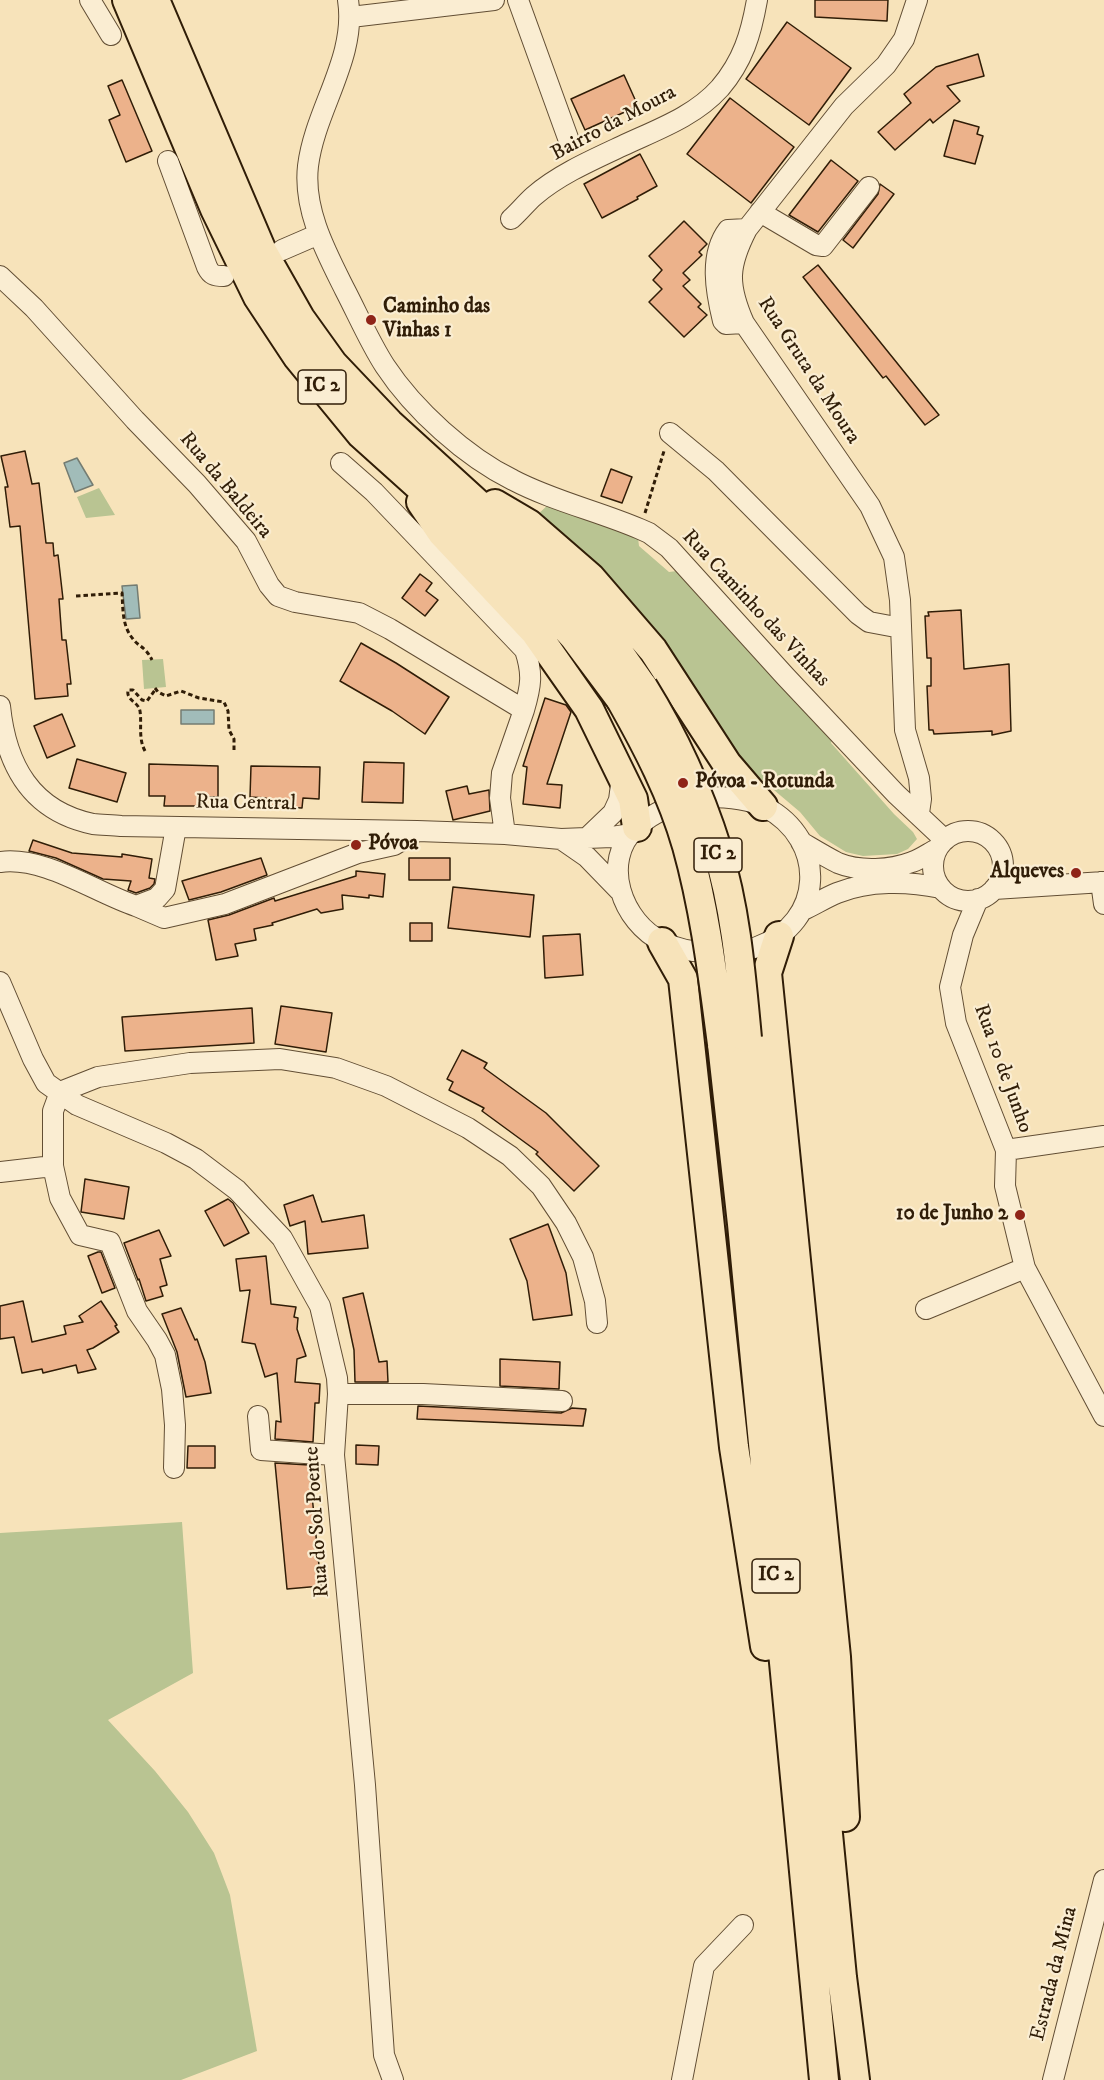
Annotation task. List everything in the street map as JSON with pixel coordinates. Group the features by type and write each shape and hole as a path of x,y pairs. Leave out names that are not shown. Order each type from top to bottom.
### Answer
{"highway":[{"name":"IC 2","path":"128,0 215,209 258,297 297,356 361,434 519,576 574,636 632,693"},
{"name":"IC 2","path":"155,0 262,251 300,318 333,364 389,423 535,556 605,633 632,693 647,745 667,790 686,843 735,1041 775,1292 842,1977 855,2080"},
{"path":"396,466 442,533 535,632 589,709 633,799 634,830"},
{"path":"447,476 529,524 590,577 653,650 727,764 764,806"},
{"path":"779,936 768,973 836,1657 850,1898 842,1977"},
{"path":"662,942 683,979 734,1447 765,1646 786,1817 809,1927"},
{"name":"IC 2","path":"735,1041 743,1236 824,2080"}],"street":[{"path":"90,0 111,35"},
{"path":"349,9 494,0"},
{"path":"518,0 568,138"},
{"name":"Bairro da Moura","path":"511,219 535,195 568,174 674,123 698,107 719,88 738,61 751,33 757,0"},
{"name":"Rua Gruta da Moura","path":"917,0 904,39 886,65 844,106 747,229 735,252 732,285 735,303 744,323 870,506 894,557 898,574 905,730 918,778 921,799 918,813"},
{"name":"Rua Caminho das Vinhas","path":"349,9 348,40 313,139 308,167 309,196 329,259 384,365 403,391 456,444 489,467 513,480 649,533 669,548 793,685 896,794 918,813 941,844"},
{"path":"168,161 207,267 210,273 224,276"},
{"path":"760,212 816,245 823,246 869,187"},
{"path":"282,250 320,234"},
{"name":"Rua da Baldeira","path":"0,276 34,308 135,420 197,484 246,541 269,585 278,596 295,602 359,613 390,629 524,710"},
{"path":"670,433 716,471 858,614 869,622 901,628"},
{"path":"341,463 374,492 525,651 530,667 531,687 502,773 500,798 505,834"},
{"name":"Rua Central","path":"0,706 9,753 20,776 36,796 62,814 93,824 417,831 505,834 561,839 612,837 634,830"},
{"path":"588,837 603,824 616,806 619,800 622,774"},
{"path":"732,797 764,806 792,829 801,842 811,874 803,910 779,936 756,948 723,953 692,952 662,942 637,922 619,890 617,874 622,848 634,830 657,813 688,800 732,797"},
{"path":"136,906 157,898 165,889 176,827"},
{"path":"0,862 25,862 55,871 164,918 225,904 340,859 394,845 417,831"},
{"path":"801,842 838,863 869,869 894,867 912,862 954,834 964,831 975,832 985,836 993,843 1002,862 991,887"},
{"name":"Rua Central","path":"561,839 587,857 619,890"},
{"path":"941,844 933,859 933,869 935,879 949,894"},
{"path":"803,910 837,893 859,886 904,882 967,901 991,887 1103,882 1104,904"},
{"name":"Rua 10 de Junho","path":"991,887 963,935 950,987 956,1023 1006,1150 1005,1186 1025,1268 1104,1416"},
{"name":"Rua 10 de Junho","path":"949,894 963,935"},
{"name":"Rua do Sol Poente","path":"0,982 45,1083 77,1105 166,1143 196,1159 237,1190 282,1238 320,1306 337,1378 334,1455 365,1785 384,2055 393,2080"},
{"path":"174,1468 175,1425 172,1389 165,1355 137,1311 110,1242 80,1235 60,1198 53,1166 53,1111 60,1092 98,1077 178,1065 280,1059 336,1068 386,1086 468,1128 510,1156 541,1186 566,1223 583,1257 597,1323"},
{"path":"1006,1150 1104,1136"},
{"path":"0,1172 53,1166"},
{"path":"926,1309 1025,1268"},
{"path":"338,1394 423,1394 562,1401"},
{"path":"258,1416 261,1450 334,1455"},
{"name":"Estrada da Mina","path":"1053,2080 1104,1880"},
{"path":"682,2080 704,1966 743,1925"}],"path":[{"path":"640,529 670,433"},
{"path":"76,596 122,593 125,626 134,641 146,649 152,660"},
{"path":"145,751 141,742 140,711 129,698 128,690 133,690 142,700 147,700 155,689 166,696 181,691 200,699 224,702 228,711 229,730 234,739 234,753"}],"green space":[{"path":"99,488 115,515 86,518 77,497"},
{"path":"549,504 638,538 639,546 669,572 677,571 703,602 833,737 831,743 913,832 917,839 908,849 897,854 863,856 846,852 820,836 800,812 755,774 536,516"},
{"path":"163,659 166,687 144,689 142,660"},
{"path":"182,1522 193,1673 108,1720 155,1771 188,1812 214,1853 230,1895 257,2051 181,2080 0,2080 0,1533"}],"water":[{"path":"77,458 93,485 75,492 64,463"},
{"path":"137,585 140,618 126,619 122,586"},
{"path":"181,710 214,710 214,724 181,724"}],"building":[{"path":"815,0 888,0 887,21 815,17"},
{"path":"787,22 851,68 809,125 746,79"},
{"path":"978,54 984,76 947,86 960,101 933,123 930,119 895,150 878,132 911,103 904,94 936,67"},
{"path":"624,75 638,106 585,130 571,99"},
{"path":"122,80 152,151 126,162 109,120 120,115 108,86"},
{"path":"730,98 794,147 751,203 687,154"},
{"path":"954,120 979,127 977,134 983,136 975,164 944,156"},
{"path":"640,154 657,186 602,218 584,184"},
{"path":"831,160 858,181 818,232 789,215"},
{"path":"880,184 894,194 853,248 843,240 878,194"},
{"path":"684,221 707,244 699,252 702,255 683,273 690,280 683,286 701,304 698,307 707,315 684,337 649,302 662,289 653,280 662,270 649,256"},
{"path":"818,265 939,415 925,425 886,376 883,378 803,277"},
{"path":"25,451 32,484 39,483 46,543 53,543 54,556 58,555 63,599 59,599 62,640 66,640 71,684 67,684 68,696 35,699 20,526 10,527 5,487 8,487 1,456"},
{"path":"611,469 632,477 622,503 601,496"},
{"path":"420,574 432,583 426,591 438,600 425,616 402,598"},
{"path":"961,610 964,669 1009,664 1011,731 992,735 992,731 934,734 933,730 929,730 927,686 931,686 931,658 927,658 925,616 929,616 928,612"},
{"path":"361,643 449,697 425,734 392,711 340,681"},
{"path":"545,698 566,705 571,712 547,784 562,785 560,808 523,804 527,767 523,766"},
{"path":"62,714 75,746 47,758 34,726"},
{"path":"77,759 126,773 117,802 69,788"},
{"path":"364,762 404,763 403,803 362,802"},
{"path":"149,764 218,766 218,797 201,797 201,806 164,806 165,796 149,796"},
{"path":"251,766 320,767 319,799 303,798 302,808 266,806 266,798 250,797"},
{"path":"467,786 469,794 489,790 490,811 453,820 446,791"},
{"path":"33,840 72,853 122,857 122,854 152,859 149,878 155,879 154,884 136,893 128,890 131,881 103,879 56,858 29,851"},
{"path":"261,858 267,875 221,892 189,900 182,881"},
{"path":"409,858 450,858 450,880 409,880"},
{"path":"356,871 385,874 383,897 342,895 343,909 321,913 317,909 272,923 273,925 254,929 256,940 235,944 238,956 216,960 208,920 229,915 274,898 275,901 356,876"},
{"path":"453,887 534,895 530,937 448,928"},
{"path":"410,923 432,923 432,941 410,941"},
{"path":"580,934 583,975 545,978 543,936"},
{"path":"281,1006 332,1013 326,1052 275,1044"},
{"path":"252,1008 254,1043 125,1051 122,1017"},
{"path":"462,1050 487,1063 484,1068 546,1113 599,1166 574,1191 536,1154 538,1152 482,1111 484,1108 449,1090 453,1082 447,1079"},
{"path":"85,1179 129,1187 124,1219 81,1212"},
{"path":"313,1195 322,1222 364,1215 368,1248 308,1254 305,1221 290,1226 284,1205"},
{"path":"228,1199 233,1203 249,1233 224,1246 205,1211"},
{"path":"548,1224 566,1273 572,1315 533,1320 527,1281 510,1239"},
{"path":"159,1230 171,1256 160,1259 167,1285 160,1287 163,1296 146,1301 124,1243"},
{"path":"101,1252 115,1288 102,1293 88,1256"},
{"path":"266,1256 271,1304 296,1307 294,1317 298,1318 297,1329 306,1356 297,1359 295,1382 320,1384 319,1403 315,1403 313,1442 275,1439 276,1421 281,1422 277,1373 265,1377 255,1344 242,1342 250,1290 240,1291 236,1259"},
{"path":"363,1293 379,1362 387,1361 388,1382 355,1382 354,1350 343,1298"},
{"path":"23,1301 32,1342 66,1334 64,1326 83,1322 79,1316 101,1301 119,1332 87,1350 96,1369 78,1373 76,1365 43,1373 42,1369 22,1373 14,1337 0,1339 0,1306"},
{"path":"181,1308 195,1340 197,1339 205,1362 211,1393 186,1397 177,1352 162,1314"},
{"path":"500,1359 560,1362 559,1389 500,1386"},
{"path":"418,1406 561,1413 572,1408 586,1409 583,1426 417,1419"},
{"path":"356,1445 379,1446 378,1465 356,1464"},
{"path":"188,1446 215,1446 215,1468 187,1468"},
{"path":"275,1463 309,1465 321,1586 287,1589"}],"place":[{"name":"Caminho das Vinhas 1","path":"371,320"},
{"name":"Póvoa - Rotunda","path":"683,783"},
{"name":"Póvoa","path":"356,845"},
{"name":"Alqueves","path":"1076,873"},
{"name":"10 de Junho 2","path":"1020,1215"}]}
